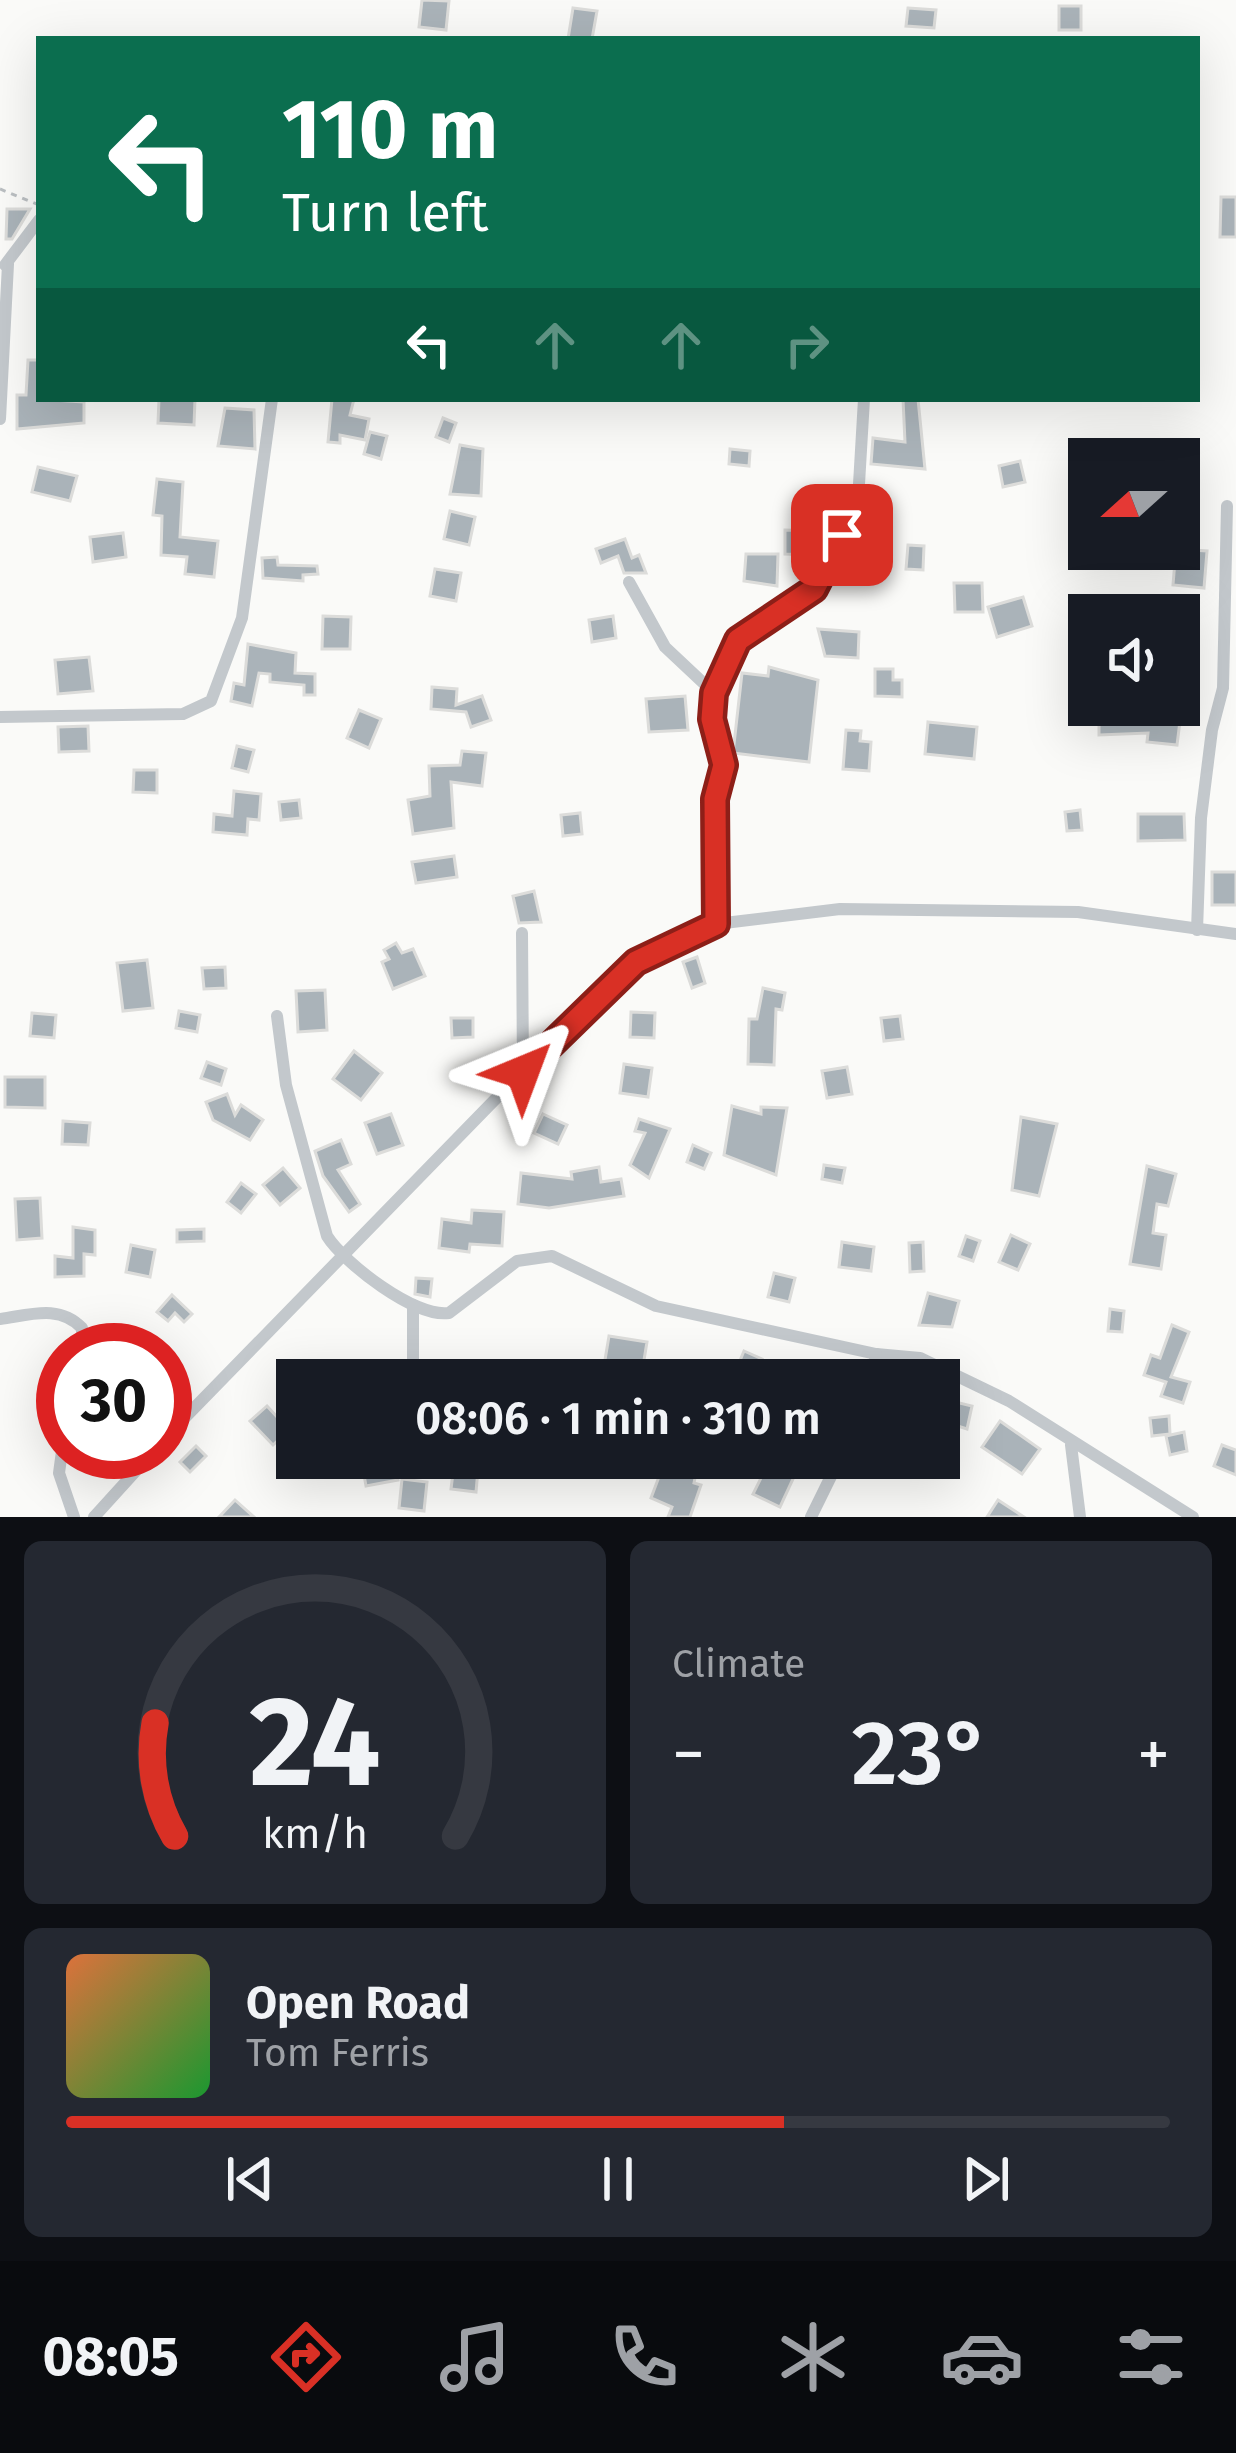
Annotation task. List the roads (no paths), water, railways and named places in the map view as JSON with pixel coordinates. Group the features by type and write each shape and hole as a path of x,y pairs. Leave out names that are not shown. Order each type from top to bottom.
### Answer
{"street":[{"path":"0,419 4,266 36,223"},
{"path":"0,716 183,714 212,701 242,618 272,402"},
{"path":"716,924 715,799 724,765 712,719 714,693 738,640 814,589 852,520 858,500 864,402"},
{"path":"1197,930 1201,818 1211,730 1223,688 1227,506"},
{"path":"629,582 665,647 714,693"},
{"path":"192,1410 339,1256 636,962 716,924 840,909 1078,911 1236,934"},
{"path":"522,933 523,1072"},
{"path":"277,1016 292,1113 326,1236 339,1256 413,1306 448,1313 517,1261 540,1254 656,1306 877,1354 920,1358 1010,1401 1070,1444 1193,1517"},
{"path":"413,1306 413,1359"},
{"path":"0,1319 56,1312 77,1323"},
{"path":"876,1359 877,1354"},
{"path":"1070,1444 1080,1517"},
{"path":"61,1479 74,1517"},
{"path":"94,1517 128,1479"},
{"path":"811,1517 830,1479"}]}
